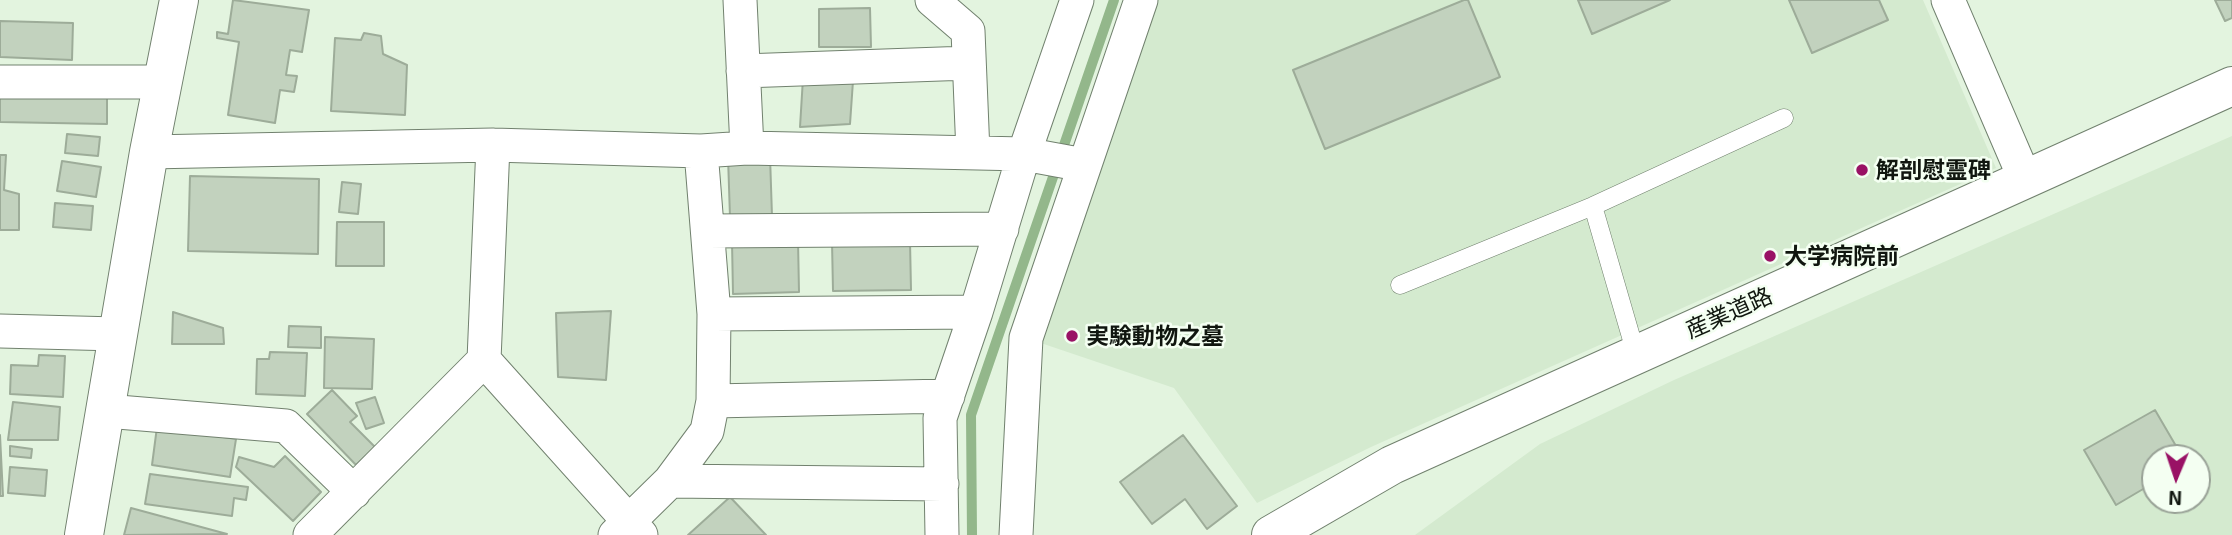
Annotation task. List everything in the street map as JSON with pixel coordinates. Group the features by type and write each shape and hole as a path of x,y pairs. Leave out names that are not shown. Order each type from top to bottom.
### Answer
{"street":[{"path":"84,535 149,152 179,0"},
{"path":"740,0 747,148"},
{"path":"932,0 968,31 973,153"},
{"path":"942,535 940,418 976,312 1024,154 1077,0"},
{"path":"1016,535 1026,338 1141,0"},
{"path":"1948,0 2025,179"},
{"path":"743,72 969,63"},
{"path":"0,82 163,82"},
{"name":"産業道路","path":"1271,535 1392,465 2232,86"},
{"path":"149,152 493,145 701,151 747,148 1024,154 1084,164"},
{"path":"310,535 484,360 493,145"},
{"path":"484,360 628,531 707,431 713,401 714,314 701,151"},
{"path":"708,231 1002,229"},
{"path":"714,314 976,312"},
{"path":"0,331 117,334"},
{"path":"713,401 948,396"},
{"path":"106,411 286,426 355,492"},
{"path":"670,481 942,484"}],"lane":[{"path":"1400,285 1593,206 1784,118"},
{"path":"1593,206 1636,354"}],"shaded area":[{"path":"1142,0 1923,0 1996,168 1371,447 1257,503 1174,388 1026,338"},
{"path":"2232,136 2232,535 1415,535 1540,444 1674,380"}],"building":[{"path":"233,0 309,10 302,52 290,50 286,75 297,76 294,92 280,90 275,123 228,115 239,42 217,38 217,32 228,34"},
{"path":"1468,0 1500,77 1325,149 1293,70"},
{"path":"1578,0 1670,0 1592,34"},
{"path":"1789,0 1879,0 1888,20 1812,53"},
{"path":"2215,0 2232,0 2232,18 2225,21"},
{"path":"870,8 871,47 819,47 819,9"},
{"path":"0,21 73,23 72,60 0,57"},
{"path":"364,33 381,36 383,54 407,65 405,115 331,111 335,38 361,40"},
{"path":"803,78 853,81 850,124 800,127"},
{"path":"0,90 107,91 107,124 0,122"},
{"path":"67,134 100,137 98,156 65,153"},
{"path":"0,155 6,155 4,190 19,194 19,230 0,230"},
{"path":"770,156 772,216 730,217 728,157"},
{"path":"62,161 101,167 96,197 57,191"},
{"path":"190,176 319,179 318,254 188,251"},
{"path":"342,182 361,184 358,214 339,212"},
{"path":"55,203 93,206 91,230 53,227"},
{"path":"337,222 384,222 384,266 336,266"},
{"path":"798,240 799,292 733,294 732,242"},
{"path":"910,241 911,290 833,291 832,242"},
{"path":"611,311 606,380 558,377 556,313"},
{"path":"173,312 223,328 224,344 172,344"},
{"path":"289,326 321,327 321,348 288,347"},
{"path":"325,337 374,339 372,389 324,388"},
{"path":"270,352 307,353 305,396 256,394 257,359 269,359"},
{"path":"39,355 65,356 63,397 10,394 11,365 38,366"},
{"path":"332,390 357,416 350,422 375,447 356,465 307,414"},
{"path":"375,397 384,423 366,429 356,403"},
{"path":"13,402 60,407 58,440 8,440"},
{"path":"2155,410 2175,444 2141,444 2141,490 2116,505 2084,450"},
{"path":"157,427 236,439 230,477 152,465"},
{"path":"0,435 3,496 0,496"},
{"path":"1183,435 1237,506 1207,529 1185,499 1152,524 1120,482"},
{"path":"10,446 32,449 31,458 10,456"},
{"path":"285,456 321,492 293,521 236,467 239,457 274,467"},
{"path":"10,467 47,470 45,496 8,493"},
{"path":"150,474 248,487 246,500 234,498 232,516 145,504"},
{"path":"730,497 766,535 688,535"},
{"path":"131,508 227,534 124,535"}],"waterway":[{"path":"972,535 971,415 1114,0"}],"place":[{"name":"解剖慰霊碑","path":"1862,170"},
{"name":"大学病院前","path":"1770,256"},
{"name":"実験動物之墓","path":"1072,336"}]}
